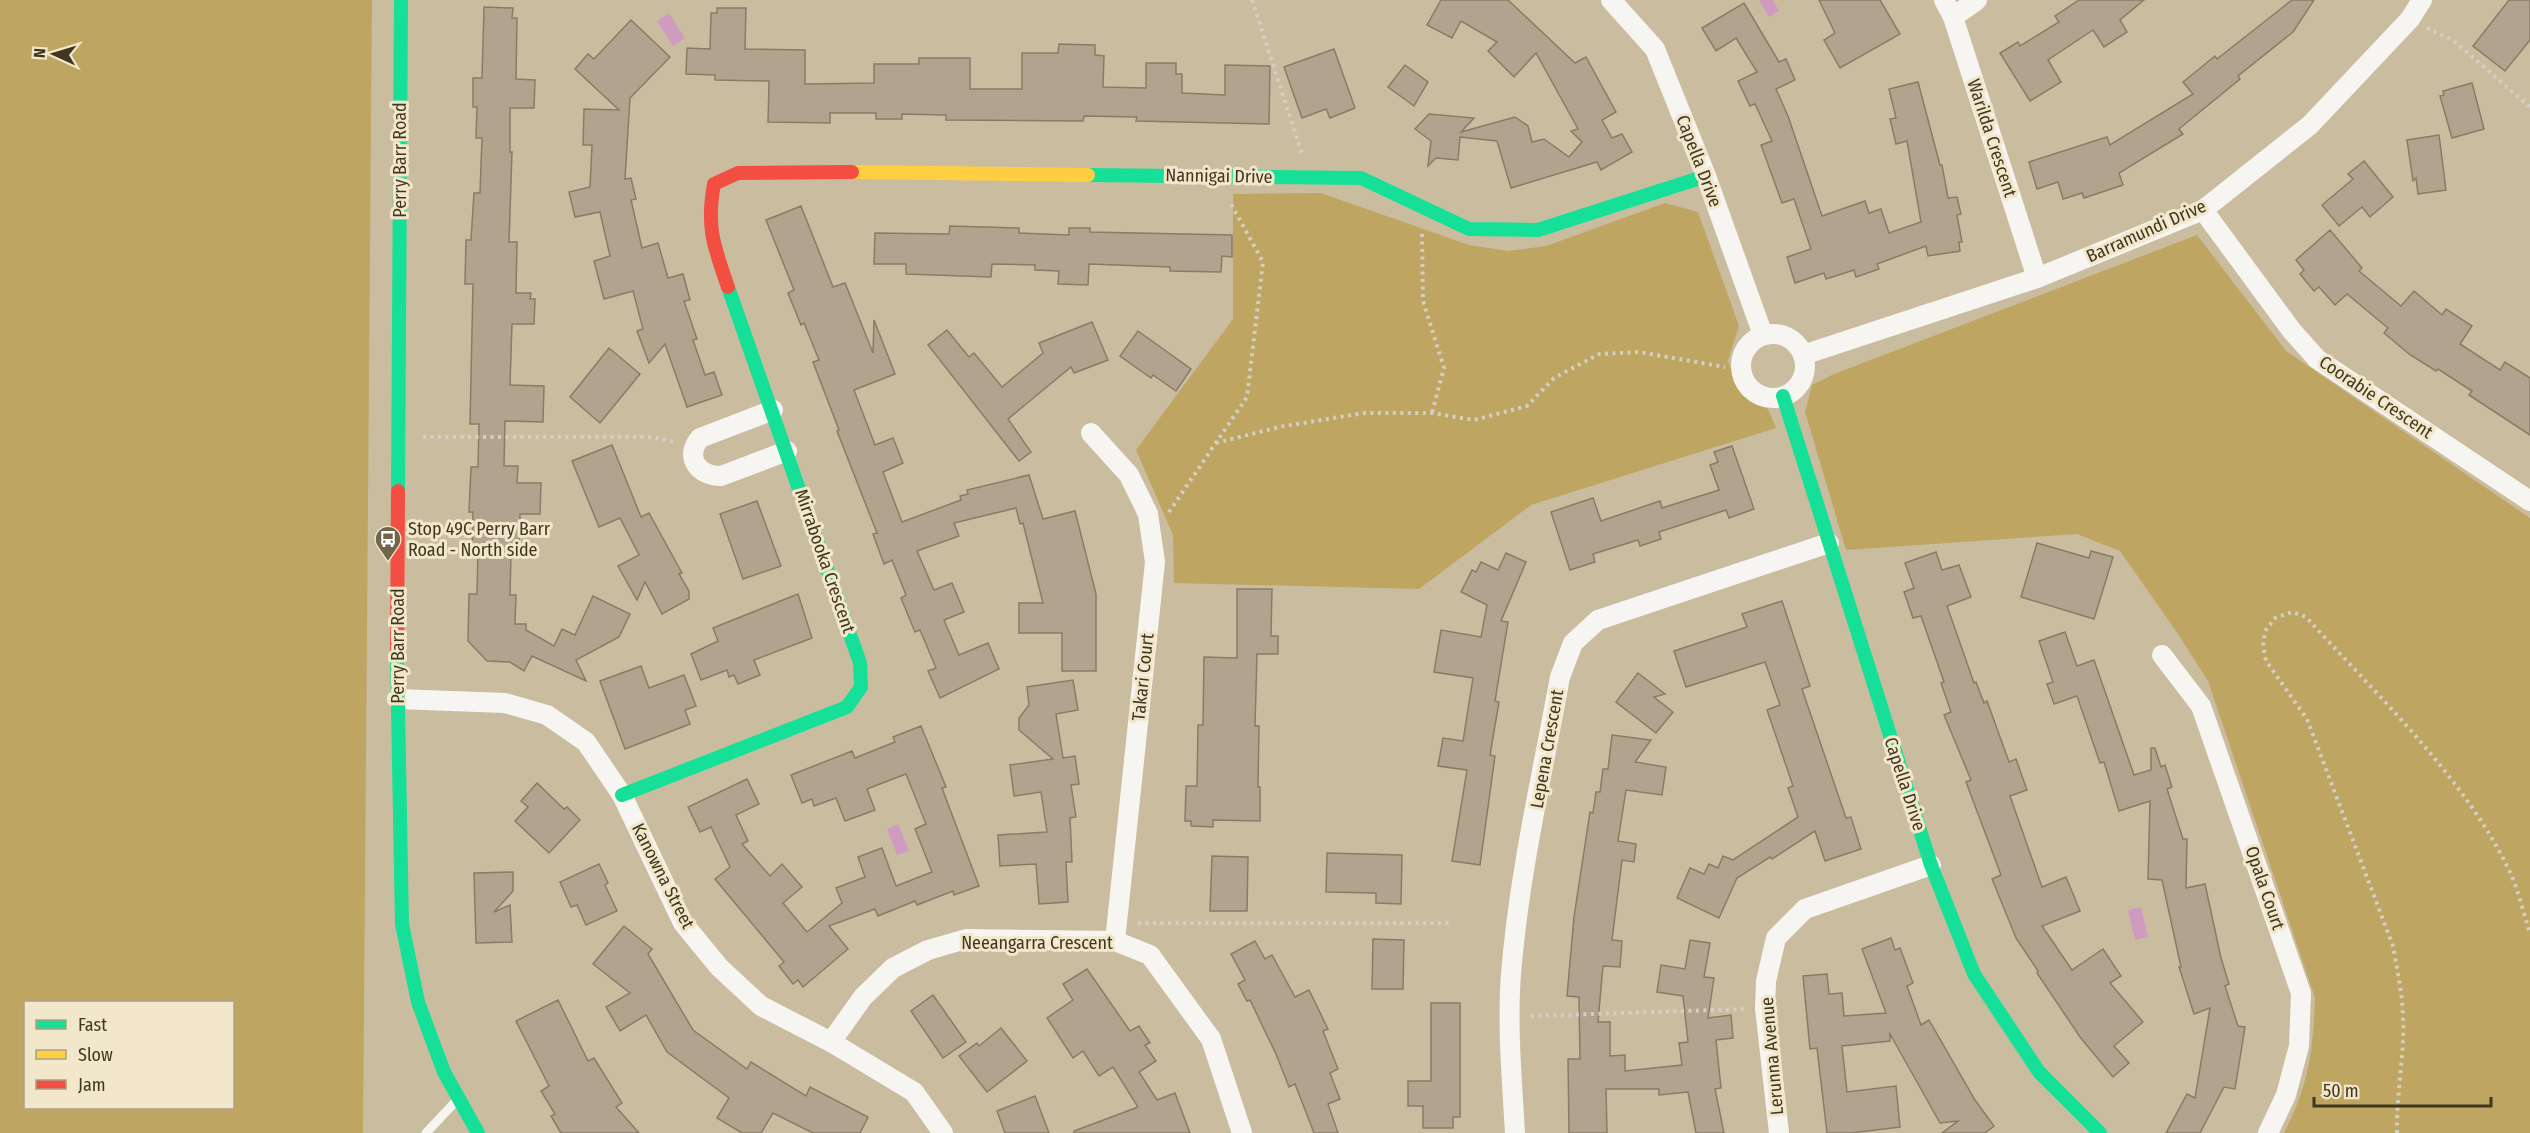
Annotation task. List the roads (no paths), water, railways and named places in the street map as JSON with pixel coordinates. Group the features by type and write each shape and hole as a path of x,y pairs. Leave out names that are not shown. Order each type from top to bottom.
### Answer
{"street":[{"name":"Perry Barr Road","path":"401,0 397,699 402,924 418,1002 444,1072 478,1133"},
{"name":"Capella Drive","path":"1611,0 1655,49 1706,176 1763,335"},
{"path":"1949,9 1977,0"},
{"name":"Barramundi Drive","path":"1803,355 2037,278 2203,210 2310,125 2410,19 2422,0"},
{"name":"Warilda Crescent","path":"1949,9 2037,278"},
{"name":"Nannigai Drive","path":"714,184 738,173 770,171 1361,178 1469,229 1538,230 1706,176"},
{"name":"Mirrabooka Crescent","path":"622,795 846,707 861,687 860,663 788,451 712,240 709,210 714,184"},
{"name":"Coorabie Crescent","path":"2203,210 2292,331 2317,359 2530,501"},
{"path":"1763,335 1782,335 1791,340 1803,355 1803,375 1792,392 1783,396 1773,398 1754,392 1742,376 1742,356 1754,340 1763,335"},
{"name":"Capella Drive","path":"1783,396 1931,865 1974,974 2039,1072 2100,1133"},
{"path":"773,410 700,438 694,445 693,455 699,469 709,476 721,476 788,451"},
{"name":"Takari Court","path":"1091,433 1129,475 1148,514 1155,562 1115,932"},
{"name":"Lepena Crescent","path":"1515,1133 1509,1016 1519,904 1560,677 1574,643 1598,620 1829,543"},
{"name":"Opala Court","path":"2162,655 2201,706 2301,993 2299,1046 2286,1095 2268,1133"},
{"name":"Kanowna Street","path":"397,699 505,703 547,715 586,742 622,795 683,923 719,967 760,1006 831,1042 914,1092 943,1133"},
{"name":"Lerunna Avenue","path":"1779,1133 1765,1008 1766,981 1776,938 1805,909 1931,865"},
{"name":"Neeangarra Crescent","path":"831,1042 863,997 893,968 928,950 966,939 1115,932 1150,955 1211,1039 1242,1133"}],"lane":[{"path":"426,1133 459,1099"}],"place":[{"name":"Stop 49C Perry Barr Road - North side","path":"388,562"}]}
